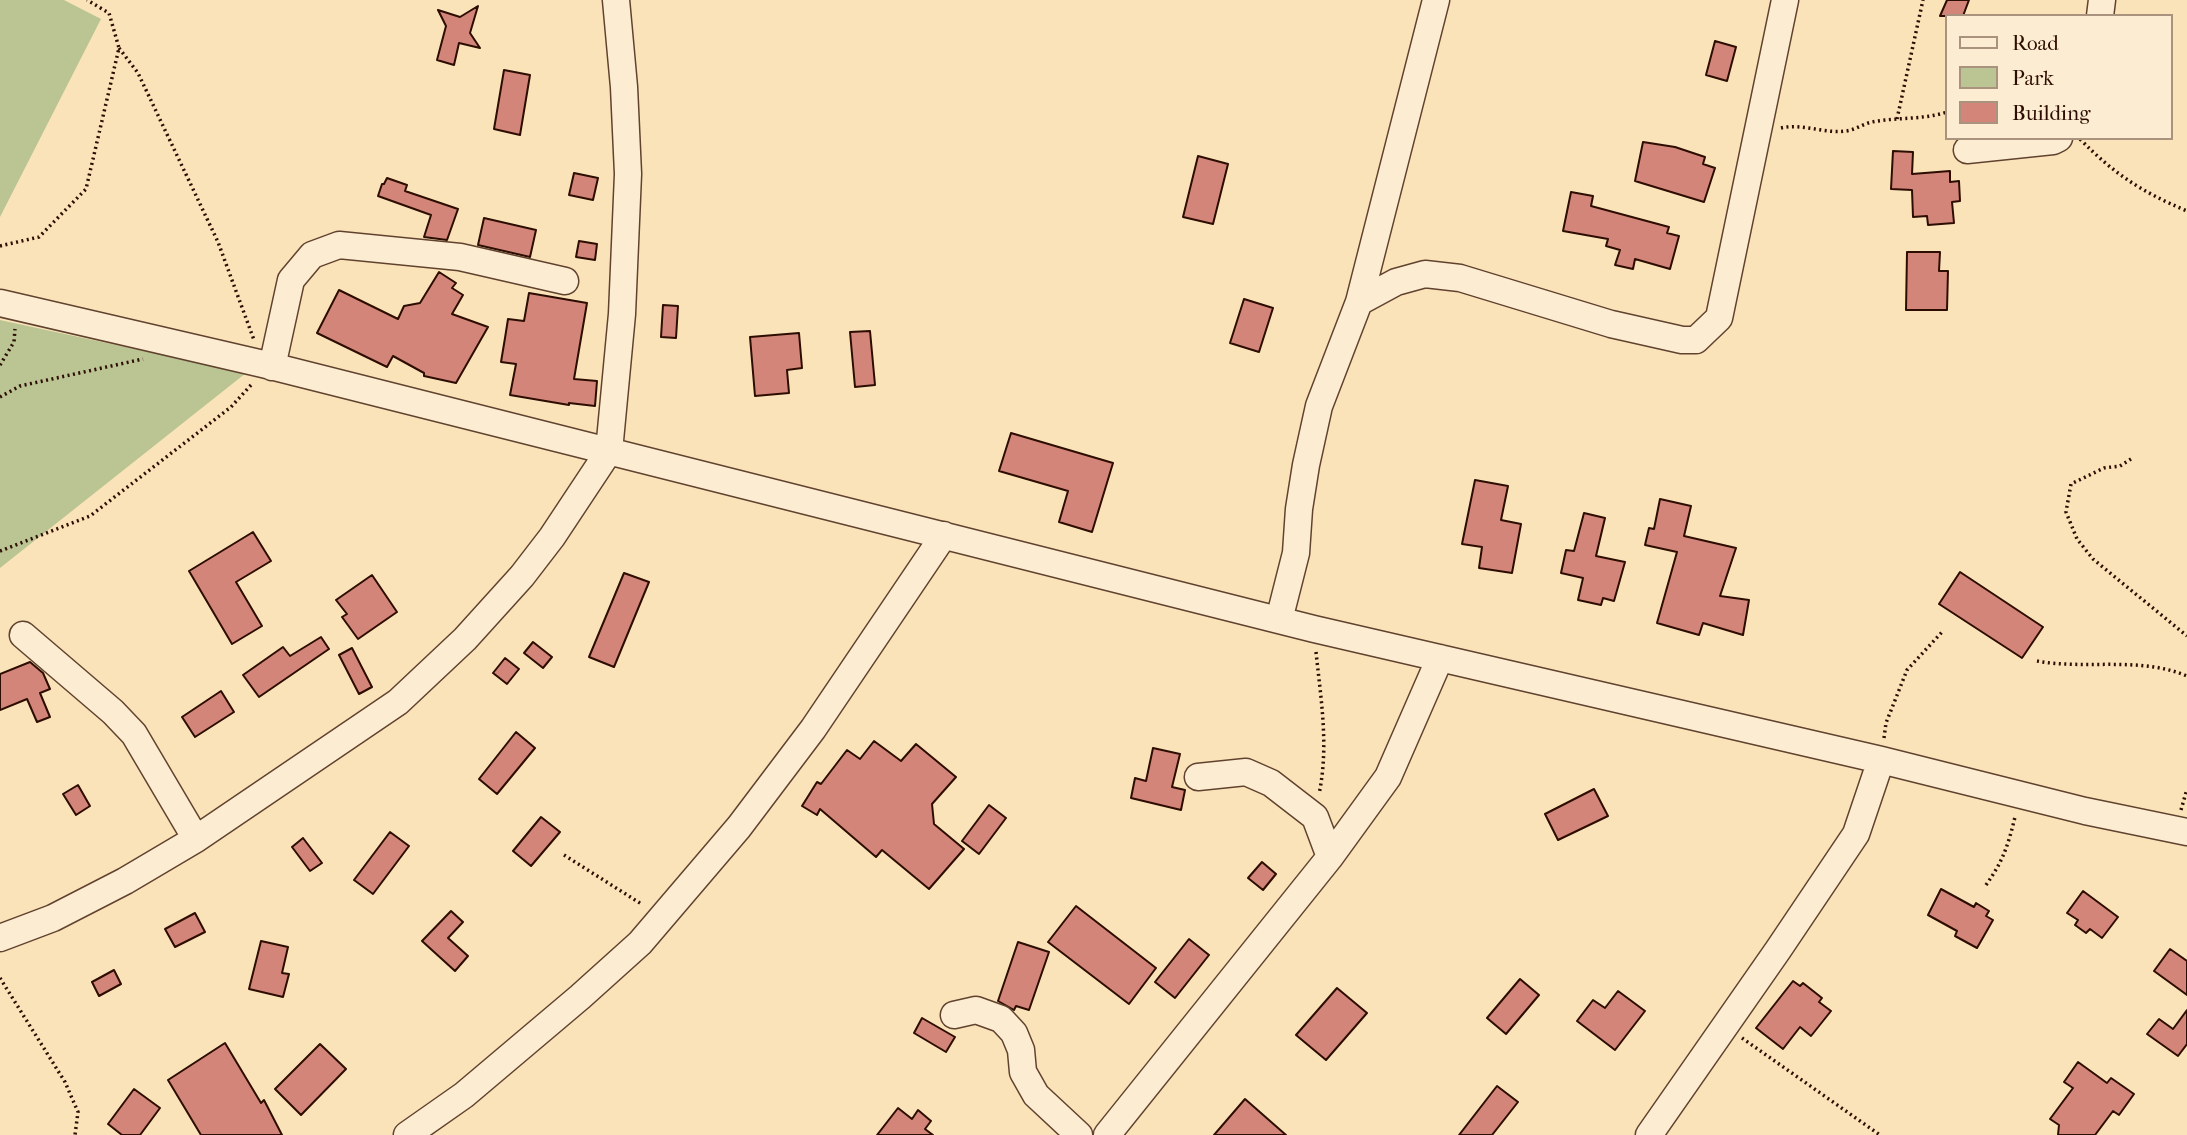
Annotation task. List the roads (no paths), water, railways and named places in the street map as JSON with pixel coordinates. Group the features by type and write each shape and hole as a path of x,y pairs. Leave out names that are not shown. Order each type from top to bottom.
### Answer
{"street":[{"path":"0,938 53,918 125,881 196,839 388,709 439,665 494,610 552,537 609,451 622,314 628,174 617,0"},
{"path":"1279,620 1296,553 1306,465 1320,407 1359,302 1436,0"},
{"path":"1359,302 1396,282 1425,274 1460,278 1611,324 1682,340 1696,340 1719,318 1785,0"},
{"path":"1967,150 2055,140"},
{"path":"268,365 291,280 312,256 340,245 460,257 565,282"},
{"path":"9,305 268,365 1314,629 2187,832"},
{"path":"407,1135 464,1095 580,998 640,943 740,827 813,729 944,535"},
{"path":"23,635 113,712 134,734 196,839"},
{"path":"1107,1135 1330,857 1388,777 1440,658"},
{"path":"1649,1135 1726,1027 1856,834 1881,760"},
{"path":"1198,777 1246,772 1271,783 1315,817 1330,857"},
{"path":"954,1015 976,1010 1001,1019 1014,1033 1021,1050 1023,1072 1036,1095 1079,1135"}]}
